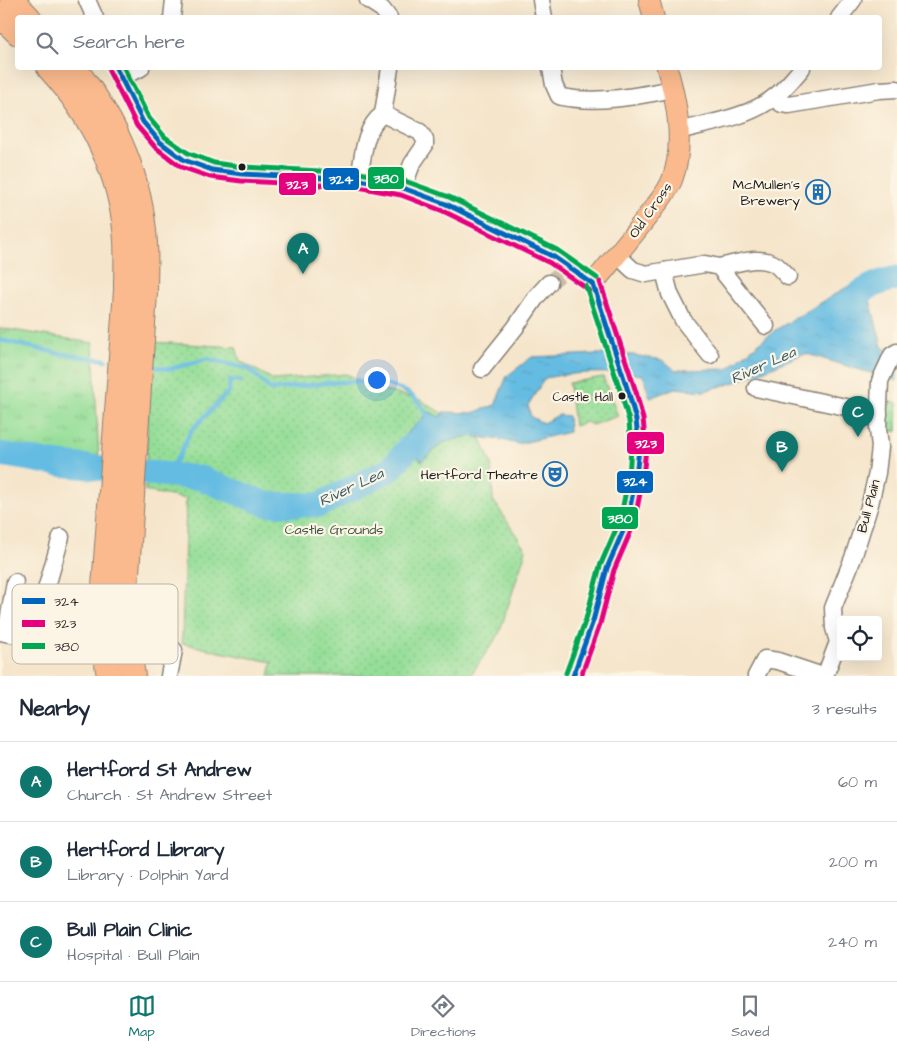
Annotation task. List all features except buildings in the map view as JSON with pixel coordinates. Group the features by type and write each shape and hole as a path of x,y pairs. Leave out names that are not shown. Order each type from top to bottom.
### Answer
{"highway":[{"path":"12,0 26,15"},
{"path":"0,15 15,30"},
{"path":"51,70 80,106 96,134 116,183 122,212 126,240 125,443"},
{"path":"76,70 116,130 126,154 141,208 145,243 145,293 125,443 122,481 106,584"},
{"path":"122,481 124,584"}],"main road":[{"path":"649,0 653,15"},
{"name":"Old Cross","path":"593,284 648,216 672,180 678,131 673,89 668,70"},
{"path":"573,676 586,643 607,568 627,522 633,498 639,448 636,420 593,284"}],"street":[{"path":"87,0 94,15"},
{"path":"172,15 174,0"},
{"path":"368,0 382,9 387,15"},
{"path":"541,0 544,15"},
{"path":"841,15 853,0"},
{"path":"359,180 365,142 374,122 383,114 390,70"},
{"path":"551,70 558,96 569,98 606,99 631,97 673,89"},
{"path":"678,131 746,112 773,98 787,86 800,70"},
{"path":"118,72 136,111 150,132 173,152 199,166 242,174 359,180 403,188 446,204 554,258 558,275"},
{"path":"773,98 782,104 789,105 879,90 897,89"},
{"path":"383,114 420,132 425,140 425,145 412,164 403,188"},
{"path":"617,255 633,270 646,274 705,264 719,268 755,260 765,260 776,265 788,277"},
{"path":"719,268 766,326"},
{"path":"664,271 670,294 683,320 710,355"},
{"path":"558,275 593,284"},
{"path":"482,369 515,328 537,296 558,275"},
{"name":"Bull Plain","path":"824,676 838,642 834,628 833,608 853,558 870,504 877,473 880,447 878,429 880,381 894,354"},
{"path":"756,388 880,414"},
{"path":"48,584 61,537"},
{"path":"3,632 12,594"},
{"path":"756,676 765,659 778,661 824,676"}],"green space":[{"path":"0,328 93,343 99,460 56,455 0,443"},
{"name":"Castle Grounds","path":"151,342 236,347 240,361 274,380 346,374 386,391 421,400 481,439 491,463 493,500 526,550 499,634 470,676 269,676 272,662 182,643 186,499 145,491"},
{"path":"603,377 618,416 592,425 586,422 574,426 569,383"},
{"path":"884,400 897,403 897,431 883,431"}],"water":[{"path":"863,280 868,292 882,347 891,354 895,361 897,381 807,354 736,382 704,391 675,388 650,398 643,375 570,374 545,378 528,405 531,417 543,423 559,415 568,416 569,432 518,444 468,436 443,443 421,461 404,436 429,412 440,417 443,412 472,413 495,405 507,376 532,357 597,354 633,355 663,360 675,370 727,369 774,331 857,281"}],"waterway":[{"name":"River Lea","path":"840,309 866,289 897,278"},
{"path":"0,340 57,353 106,360"},
{"path":"147,366 170,369 207,359 249,369 271,390 324,383 380,383 411,395 417,400 429,419"},
{"path":"163,473 178,458 191,431 229,391 230,380 241,381"},
{"name":"River Lea","path":"0,454 60,464 200,478 266,504 319,505 391,469 408,448 440,430"}],"tunnel":[{"path":"549,283 559,275"}],"transit line":[{"name":"324","path":"117,70 143,122 160,142 184,160 212,170 242,174 359,180 403,188 446,204 554,257 593,284"},
{"name":"380","path":"125,70 149,118 165,137 188,153 214,163 243,167 359,173 405,181 449,197 557,250 597,278"},
{"name":"323","path":"109,71 137,126 155,147 181,167 210,177 241,181 358,187 401,195 443,211 550,263 589,290"},
{"name":"323","path":"581,676 600,624 614,570 634,524 643,478 646,448 643,419 636,392 600,282"},
{"name":"324","path":"573,676 593,621 607,568 627,522 636,477 639,448 636,420 629,394 593,284"},
{"name":"380","path":"566,673 586,619 600,566 620,520 629,476 631,448 629,421 586,286"}],"place":[{"name":"McMullen's Brewery","path":"818,192"},
{"name":"Hertford St Andrew","path":"303,274"},
{"name":"Castle Hall","path":"622,396"},
{"name":"Bull Plain Clinic","path":"858,437"},
{"name":"Hertford Library","path":"782,472"},
{"name":"Hertford Theatre","path":"555,474"}]}
